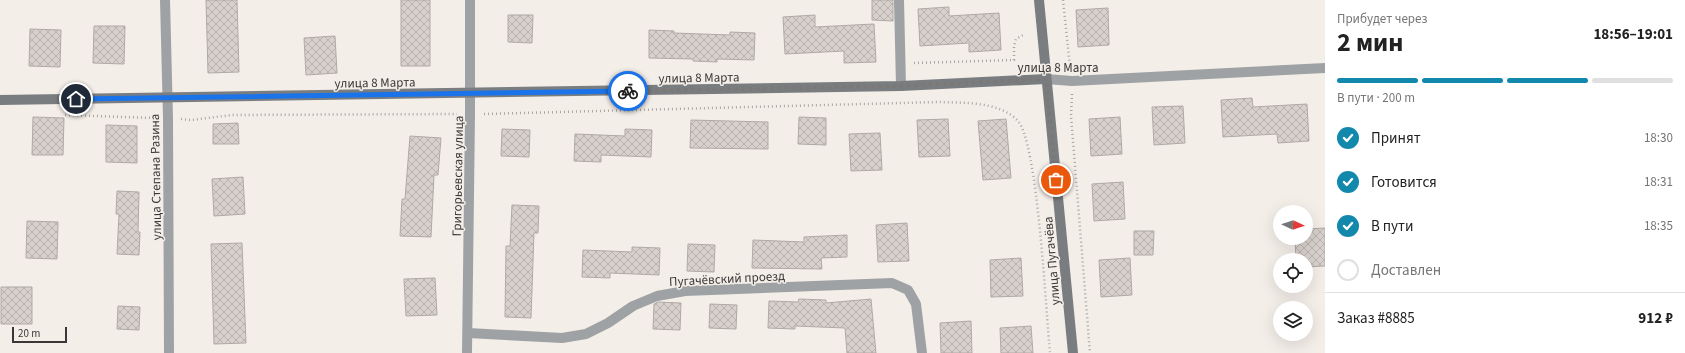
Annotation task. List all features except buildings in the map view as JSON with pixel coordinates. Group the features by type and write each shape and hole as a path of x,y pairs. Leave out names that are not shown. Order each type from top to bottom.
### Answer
{"main road":[{"name":"улица Пугачёва","path":"1039,0 1073,353"},
{"name":"улица 8 Марта","path":"0,100 470,94 901,86 1046,79"}],"street":[{"name":"улица Степана Разина","path":"165,0 166,97 168,118 169,353"},
{"name":"Григорьевская улица","path":"467,353 470,0"},
{"path":"899,0 901,86"},
{"name":"улица 8 Марта","path":"1046,79 1072,81 1325,68"},
{"name":"Пугачёвский проезд","path":"468,333 562,338 586,334 608,323 633,306 656,296 684,291 892,283 908,290 916,304 922,353"}],"path":[{"path":"1063,0 1072,81 1071,116 1090,353"},
{"path":"901,64 1014,60 1014,46 1016,39 1026,34"},
{"path":"58,115 191,120 232,116 470,114 939,102 984,106 1003,111 1018,120 1030,152 1035,184 1050,353"}],"way so far":[{"path":"628,91 901,86 1046,79 1056,180"}],"route":[{"path":"76,99 628,91"}]}
